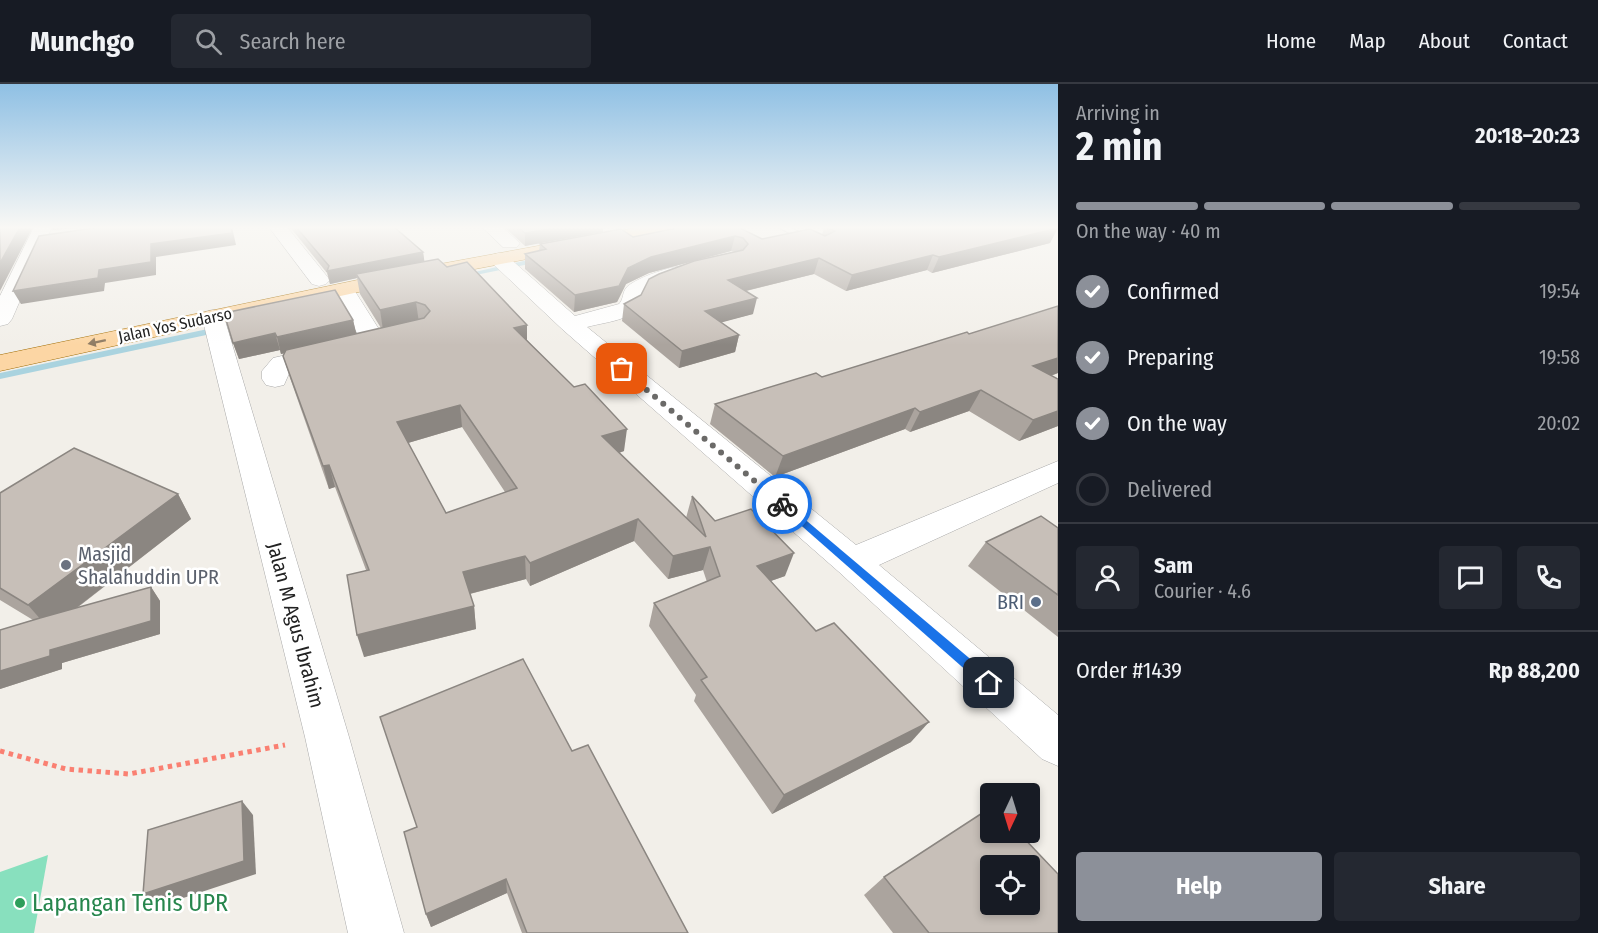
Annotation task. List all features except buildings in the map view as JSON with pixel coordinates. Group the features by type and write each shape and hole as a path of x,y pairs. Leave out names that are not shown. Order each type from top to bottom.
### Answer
{"main road":[{"name":"Jalan Yos Sudarso","path":"0,342 320,280 439,267"},
{"name":"Jalan Yos Sudarso","path":"0,363 343,290 466,267"}],"street":[{"path":"0,319 29,267"},
{"path":"309,267 320,280"},
{"path":"514,267 570,324 852,562 1058,744"},
{"path":"570,324 627,309 633,303 635,291 643,285 705,267"},
{"path":"275,379 275,371 282,363 386,339 343,290"},
{"name":"Jalan M Agus Ibrahim","path":"213,317 327,737 376,933"},
{"path":"852,562 1058,471"}],"path":[{"path":"0,751 66,769 129,774 327,737"}],"green space":[{"name":"Lapangan Tenis UPR","path":"48,855 34,933 0,933 0,872"}],"waterway":[{"path":"461,276 505,267"},
{"path":"0,376 222,329"}],"way so far":[{"path":"622,369 782,504"}],"place":[{"name":"Masjid Shalahuddin UPR","path":"66,565"},
{"name":"BRI","path":"1036,602"},
{"name":"Lapangan Tenis UPR","path":"20,903"}],"route":[{"path":"782,504 852,562 989,683"}]}
